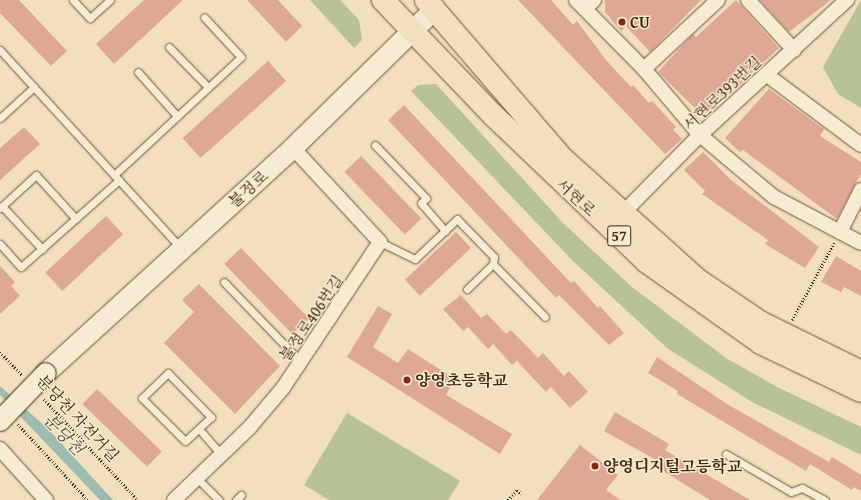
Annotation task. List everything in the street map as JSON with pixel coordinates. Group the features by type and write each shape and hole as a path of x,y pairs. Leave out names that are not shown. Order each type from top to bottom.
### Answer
{"main road":[{"name":"서현로","path":"383,0 575,197 647,262 761,344 861,391"},
{"name":"서현로","path":"435,3 563,159 698,280 784,335 861,372"},
{"name":"불정로","path":"8,421 46,374 293,148 413,32 435,3"}],"street":[{"path":"644,69 718,0"},
{"path":"748,0 794,50"},
{"name":"서현로393번길","path":"623,213 700,135 847,0"},
{"path":"585,3 700,135 774,197 861,243"},
{"path":"767,75 861,144"},
{"path":"293,148 380,242"},
{"path":"840,232 861,190"},
{"name":"불정로406번길","path":"174,500 250,427 302,363 380,242"},
{"path":"0,449 46,500"}],"lane":[{"path":"73,0 90,18 110,0"},
{"path":"0,244 21,268 76,219 177,116 241,57 204,17"},
{"path":"169,47 208,87"},
{"path":"0,50 182,249"},
{"path":"138,72 177,116"},
{"path":"1,116 34,87"},
{"path":"376,145 426,198 420,203 445,231"},
{"path":"42,249 1,207 36,175 76,219"},
{"path":"380,242 415,259 457,219 494,257 493,264 467,289"},
{"path":"493,264 545,317"},
{"path":"224,282 302,363"},
{"path":"168,373 211,417 199,429 185,441 142,398 168,373"},
{"path":"199,429 222,455"},
{"path":"726,454 791,492 802,488 825,500"},
{"path":"197,478 219,500"}],"path":[{"path":"784,335 840,232"},
{"name":"분당천 자전거길","path":"0,352 26,379"},
{"name":"분당천 자전거길","path":"42,396 138,500"},
{"path":"8,421 88,500"},
{"path":"508,500 517,490 522,494"}],"green space":[{"path":"310,0 340,0 359,20 362,40 354,48"},
{"path":"861,0 861,108 838,94 823,67"},
{"path":"436,84 564,224 632,287 726,358 777,387 861,427 861,455 752,402 667,348 572,260 411,91 418,85"},
{"path":"347,413 460,481 448,500 329,500 304,485"}],"shaded area":[{"path":"0,386 48,429 113,500 100,500 0,395"}],"building":[{"path":"0,0 19,0 67,51 51,66 0,13"},
{"path":"144,0 183,0 114,64 96,44"},
{"path":"247,0 278,0 302,26 286,42"},
{"path":"518,0 551,0 573,25 577,21 606,60 631,87 633,85 649,103 652,101 676,127 673,130 682,139 665,154"},
{"path":"605,0 701,0 650,52 626,26 621,31 605,12"},
{"path":"736,0 779,48 709,112 700,113 658,72 693,34 696,37"},
{"path":"760,0 831,0 789,32"},
{"path":"268,61 286,81 201,158 183,138"},
{"path":"769,89 824,129 820,136 861,162 861,174 837,219 743,150 740,152 725,138"},
{"path":"404,105 571,283 574,281 598,308 600,306 624,333 609,345 559,295 556,298 388,120"},
{"path":"24,127 40,144 0,180 0,148"},
{"path":"703,152 731,180 819,247 805,268 765,244 768,240 702,194 705,191 684,170"},
{"path":"361,156 421,219 405,235 344,172"},
{"path":"106,216 123,234 62,291 45,273"},
{"path":"456,232 471,248 420,296 405,280"},
{"path":"241,248 309,318 293,334 224,264"},
{"path":"836,256 861,271 861,296 844,287 841,292 821,282"},
{"path":"0,266 15,282 11,286 20,296 0,314"},
{"path":"199,284 280,366 235,414 164,343 194,312 182,300"},
{"path":"461,295 481,318 487,314 506,334 511,330 538,358 543,353 564,376 569,371 588,392 570,408 551,387 546,392 517,361 512,365 493,344 488,349 468,327 463,331 443,309"},
{"path":"378,306 392,314 373,347 398,363 408,349 455,379 446,395 512,434 500,454 347,357"},
{"path":"657,357 727,404 829,462 832,457 861,475 861,491 854,487 852,490 810,464 806,471 677,394 678,391 648,373"},
{"path":"97,389 162,452 147,467 82,404"},
{"path":"615,412 669,444 665,450 750,500 710,500 655,466 658,461 604,431"},
{"path":"580,445 618,475 606,490 620,500 537,500"}],"place":[{"name":"CU","path":"622,22"},
{"name":"양영초등학교","path":"407,380"},
{"name":"양영디지털고등학교","path":"595,466"}],"water label":[{"name":"분당천","path":"64,434"}]}
